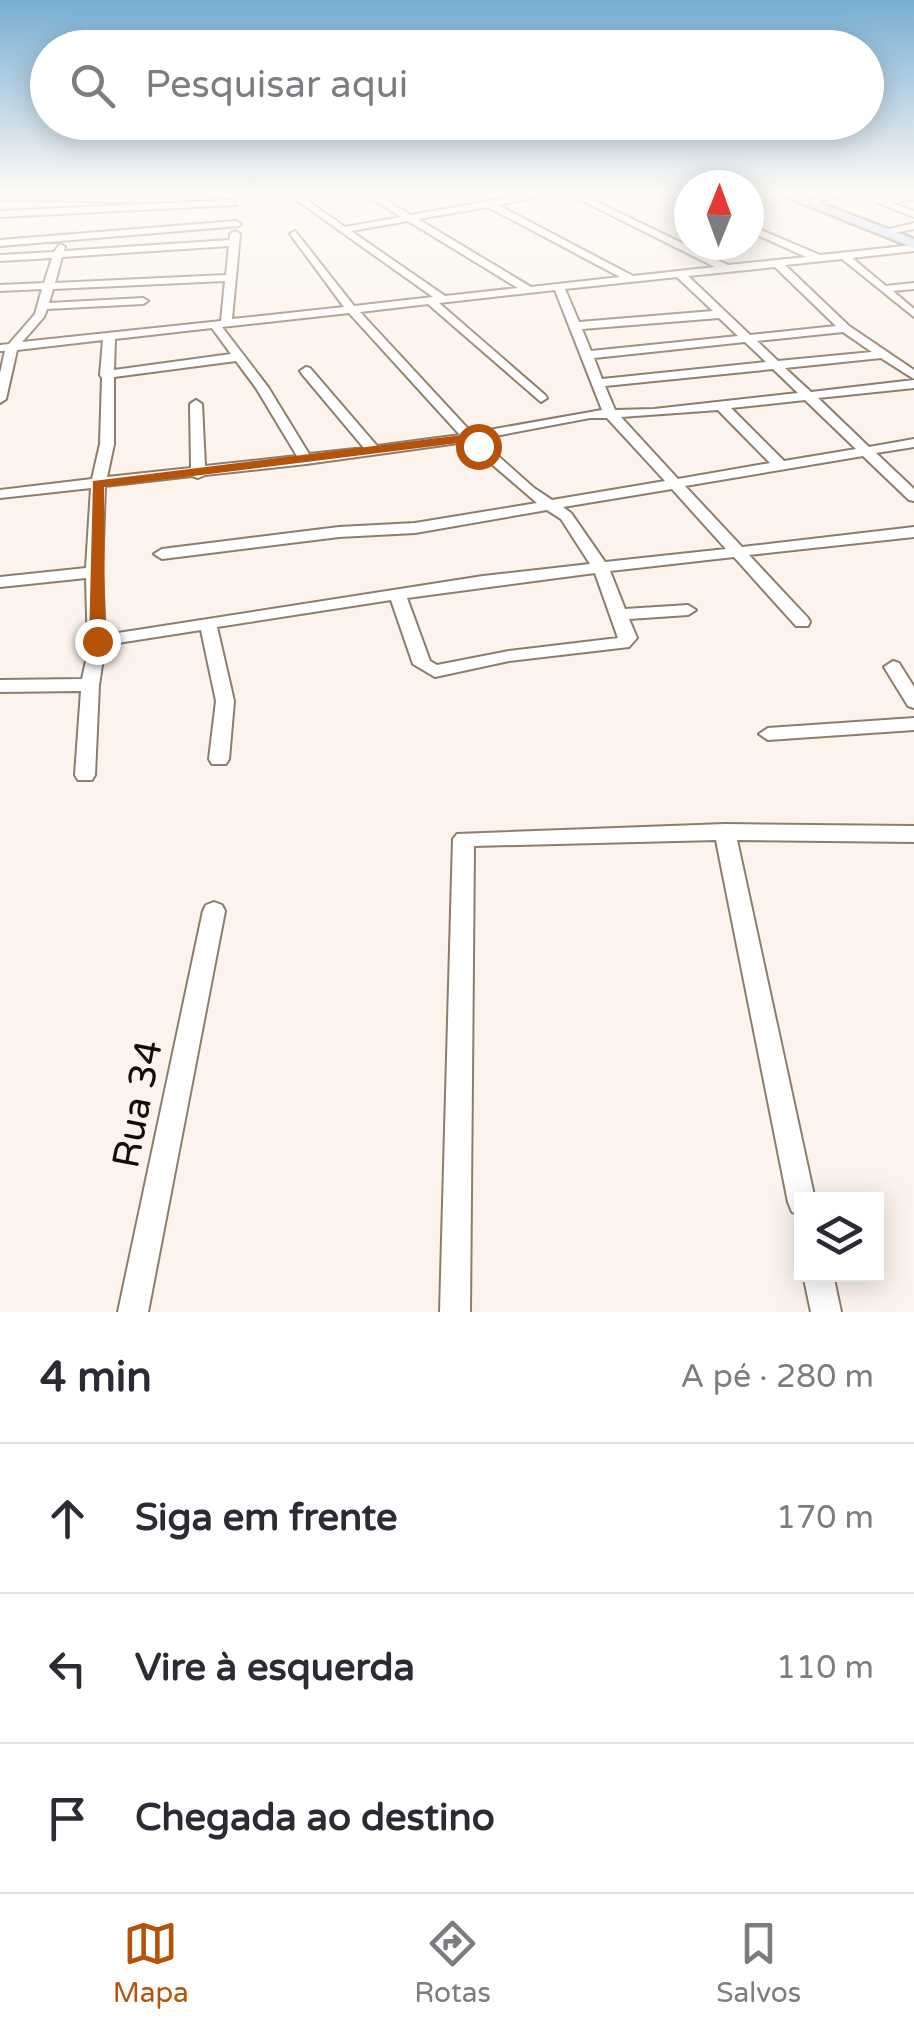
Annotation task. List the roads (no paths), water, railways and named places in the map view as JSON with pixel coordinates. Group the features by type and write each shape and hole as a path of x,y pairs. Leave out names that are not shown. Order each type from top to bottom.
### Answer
{"street":[{"path":"0,258 41,255"},
{"path":"0,399 6,348 34,326 52,284 59,255"},
{"path":"233,255 221,324 237,357 262,387 306,460"},
{"path":"311,255 351,309 470,438 496,464 566,516 601,568 628,636 623,643 509,656 434,671 422,664 397,594"},
{"path":"376,255 435,299 541,398"},
{"path":"470,255 528,290"},
{"path":"586,255 632,279"},
{"path":"697,255 727,270"},
{"path":"811,255 824,261"},
{"path":"6,348 862,255"},
{"path":"846,258 914,314"},
{"path":"779,265 845,328 914,374"},
{"path":"679,273 914,497"},
{"path":"0,288 230,278"},
{"path":"884,289 914,286"},
{"path":"559,287 610,413 802,622"},
{"path":"44,306 142,301"},
{"path":"576,326 722,314"},
{"path":"587,356 845,328"},
{"path":"85,774 90,685 97,641 94,572 98,484 107,444 108,336"},
{"path":"598,384 883,354"},
{"path":"106,375 237,357"},
{"path":"306,371 374,452"},
{"path":"0,494 374,452 610,413 721,406 914,384"},
{"path":"196,404 198,474"},
{"path":"721,406 780,466"},
{"path":"162,554 314,534 414,528 914,443"},
{"path":"97,641 397,594 914,532"},
{"path":"0,582 94,572"},
{"path":"621,614 688,610"},
{"path":"208,624 225,700 219,760"},
{"path":"893,668 914,702"},
{"path":"0,686 90,685"},
{"path":"768,734 914,724"},
{"path":"724,832 800,1192"},
{"path":"455,1312 464,839 724,832 914,834"},
{"name":"Rua 34","path":"133,1312 214,911"},
{"path":"820,1282 826,1312"}]}
